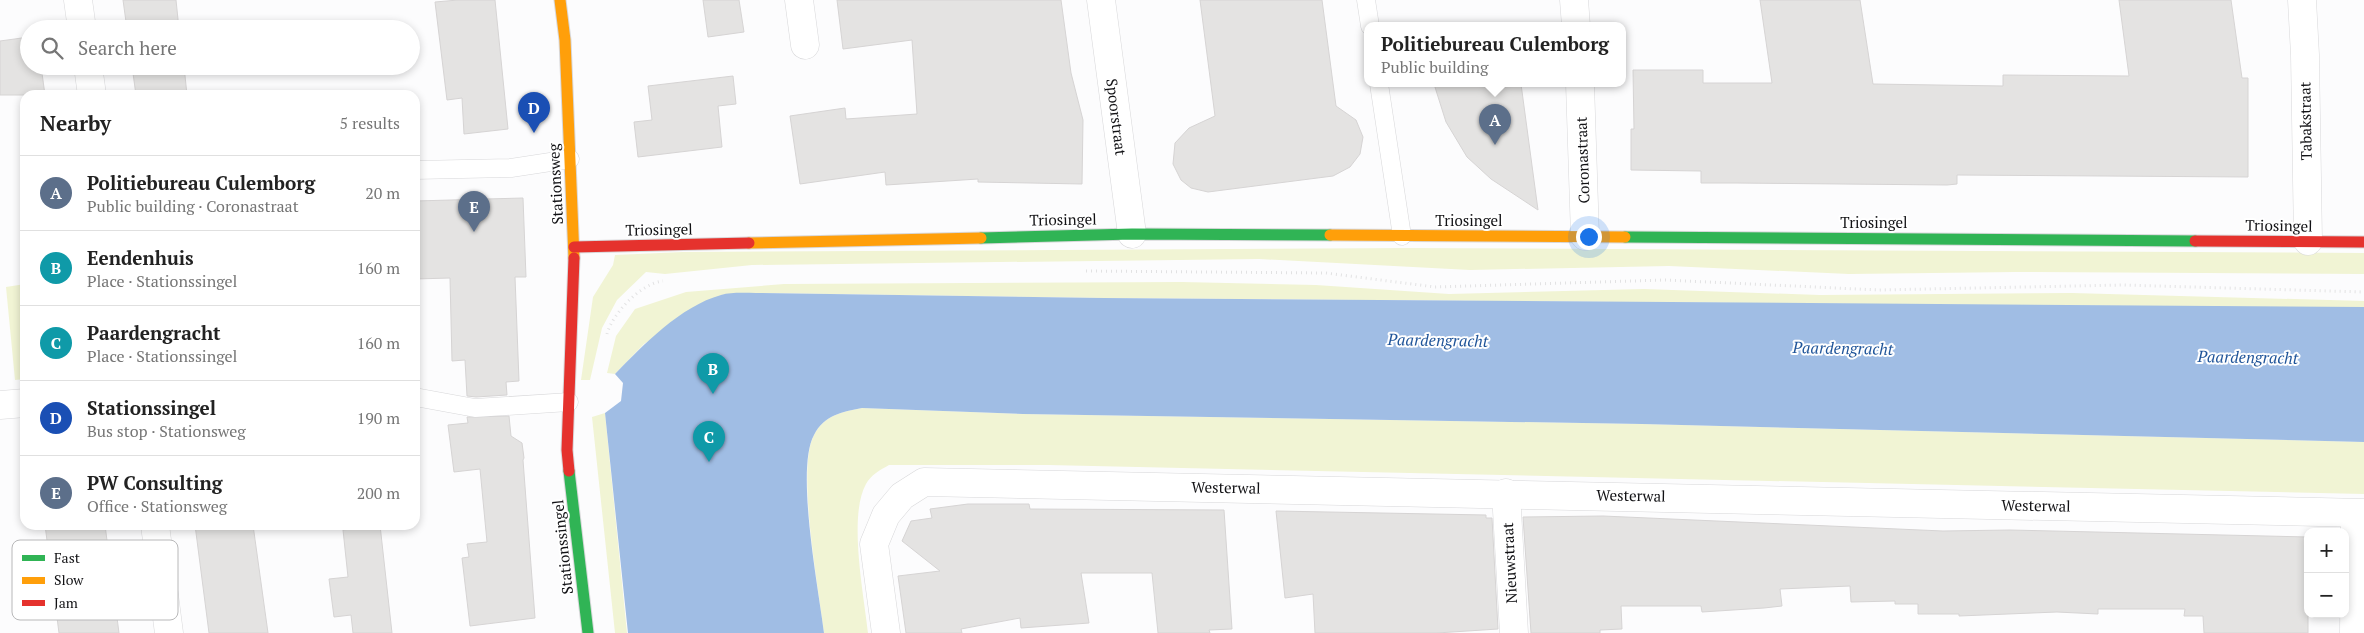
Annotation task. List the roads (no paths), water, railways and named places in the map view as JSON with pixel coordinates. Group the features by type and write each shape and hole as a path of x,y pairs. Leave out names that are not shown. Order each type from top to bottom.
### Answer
{"street":[{"path":"78,0 81,20"},
{"name":"Stationsweg","path":"560,0 566,40 574,247"},
{"path":"799,0 805,45"},
{"name":"Spoorstraat","path":"1101,0 1132,234"},
{"path":"1574,0 1576,22"},
{"name":"Tabakstraat","path":"2302,0 2305,54 2308,241"},
{"path":"89,75 91,90"},
{"name":"Coronastraat","path":"1580,87 1585,236"},
{"name":"Triosingel","path":"574,247 1132,234 2364,242"},
{"name":"Stationssingel","path":"574,247 567,450 588,633"},
{"path":"0,405 20,403"},
{"name":"Westerwal","path":"886,633 874,544 886,514 902,496 924,482 1506,493 2360,513"},
{"name":"Nieuwstraat","path":"1506,493 1514,633"},
{"path":"2354,633 2360,513"},
{"path":"167,620 169,633"}],"lane":[{"path":"1366,0 1369,22"},
{"path":"1379,87 1402,236"},
{"path":"420,170 511,168 570,159"},
{"path":"420,398 475,408 569,402"}],"water":[{"name":"Paardengracht","path":"738,293 1104,298 2364,307 2364,442 1642,424 1023,414 862,408 841,413 823,423 814,435 809,452 807,502 824,633 628,633 605,413 621,401 623,383 615,374 677,317 706,300 725,294"}],"place":[{"name":"Stationssingel","path":"534,133"},
{"name":"Politiebureau Culemborg","path":"1495,145"},
{"name":"PW Consulting","path":"474,232"},
{"name":"Eendenhuis","path":"713,394"},
{"name":"Paardengracht","path":"709,462"}]}
